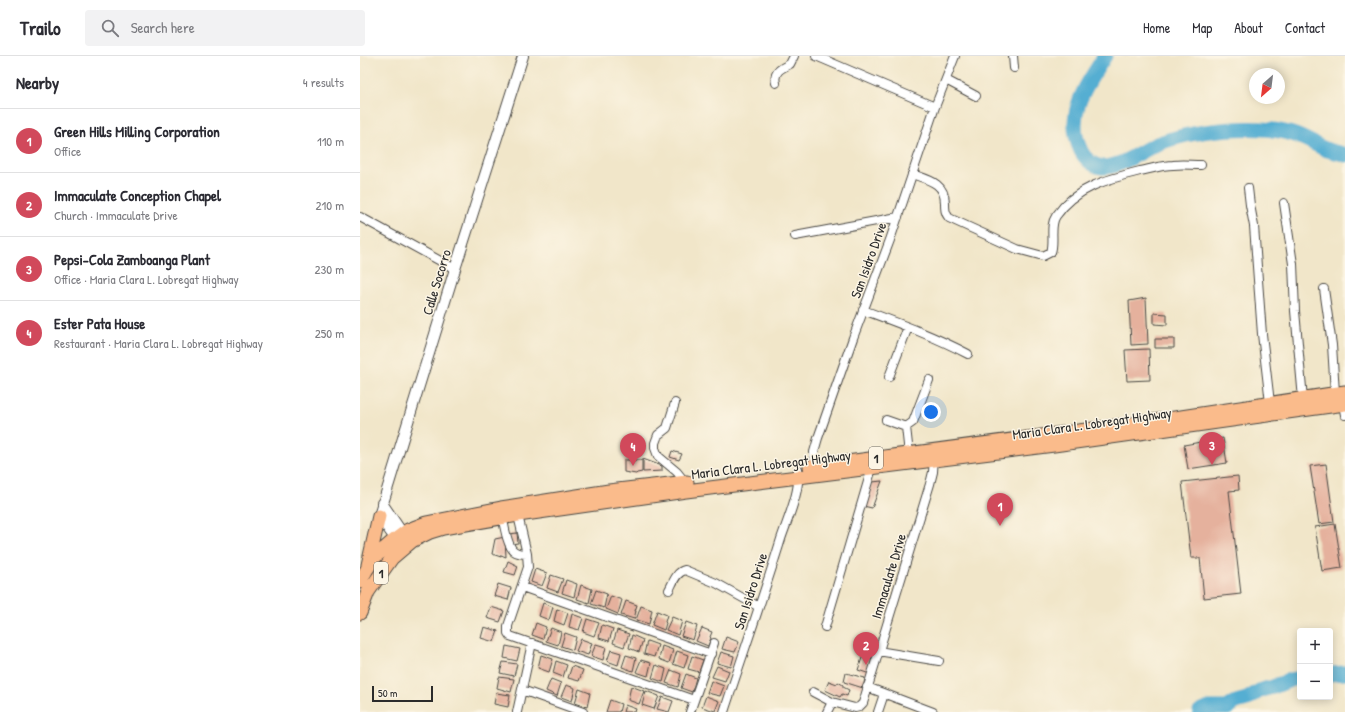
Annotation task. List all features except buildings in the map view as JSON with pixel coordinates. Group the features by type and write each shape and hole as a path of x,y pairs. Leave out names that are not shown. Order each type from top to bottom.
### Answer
{"highway":[{"name":"Maria Clara L. Lobregat Highway","path":"815,471 872,468 934,455 1303,398 1343,402"},
{"name":"Maria Clara L. Lobregat Highway","path":"973,450 1054,445 1343,402"},
{"name":"Maria Clara L. Lobregat Highway","path":"610,496 686,490 815,471 909,454 934,455"},
{"name":"Maria Clara L. Lobregat Highway","path":"363,573 376,556 403,541 430,532 502,513 610,496 685,482 798,473"},
{"path":"363,573 381,510"},
{"name":"Maria Clara L. Lobregat Highway","path":"360,613 368,592 403,541"}],"street":[{"name":"Calle Socorro","path":"381,510 455,269 523,56"},
{"path":"776,83 776,75 782,67 790,64 794,56"},
{"path":"816,56 935,108"},
{"name":"San Isidro Drive","path":"815,471 814,452 818,438 863,310 898,217 935,108 955,56"},
{"path":"1013,56 1014,68"},
{"path":"946,80 976,96"},
{"path":"912,174 941,187 944,194 945,212 949,218 1017,249 1043,256 1051,252 1053,247 1053,222 1055,217 1072,198 1101,181 1153,168 1172,165 1201,165"},
{"path":"1248,188 1254,226 1262,334 1270,403"},
{"path":"1284,202 1293,264 1295,311 1303,398"},
{"path":"360,217 455,269"},
{"path":"795,236 898,217"},
{"path":"1324,288 1332,345 1343,402"},
{"path":"863,310 908,327 968,354"},
{"path":"889,378 908,327"},
{"path":"906,427 913,422 929,380"},
{"path":"675,403 667,428 658,435 655,448 658,456 671,466 685,482"},
{"path":"886,420 906,427"},
{"path":"906,427 909,454"},
{"name":"Immaculate Drive","path":"832,702 854,708 860,707 863,703 930,484 933,472 934,455"},
{"path":"825,627 872,468"},
{"name":"San Isidro Drive","path":"724,712 794,497 798,473"},
{"path":"381,510 403,541"},
{"path":"517,511 527,554 528,567 508,626 508,633 510,636 694,700"},
{"path":"502,513 510,546 513,551 527,554"},
{"path":"669,590 678,574 685,570 716,583 759,607"},
{"path":"522,587 711,654"},
{"path":"517,712 532,643"},
{"path":"690,712 714,643"},
{"path":"878,651 939,661"},
{"path":"867,687 934,712"},
{"path":"522,690 583,712"},
{"path":"813,692 832,702 827,712"},
{"path":"878,712 884,694"}],"waterway":[{"path":"1105,56 1085,89 1076,113 1076,138 1081,151 1092,164 1102,167 1109,167 1123,162 1150,147 1171,139 1206,132 1243,129 1261,129 1292,134 1327,150 1345,155"},
{"path":"1333,674 1345,673"},
{"path":"1200,712 1209,708 1227,708 1236,702 1247,699 1261,690 1297,679"}],"place":[{"name":"Pepsi-Cola Zamboanga Plant","path":"1212,465"},
{"name":"Ester Pata House","path":"633,466"},
{"name":"Green Hills Milling Corporation","path":"1000,526"},
{"name":"Immaculate Conception Chapel","path":"866,665"}]}
